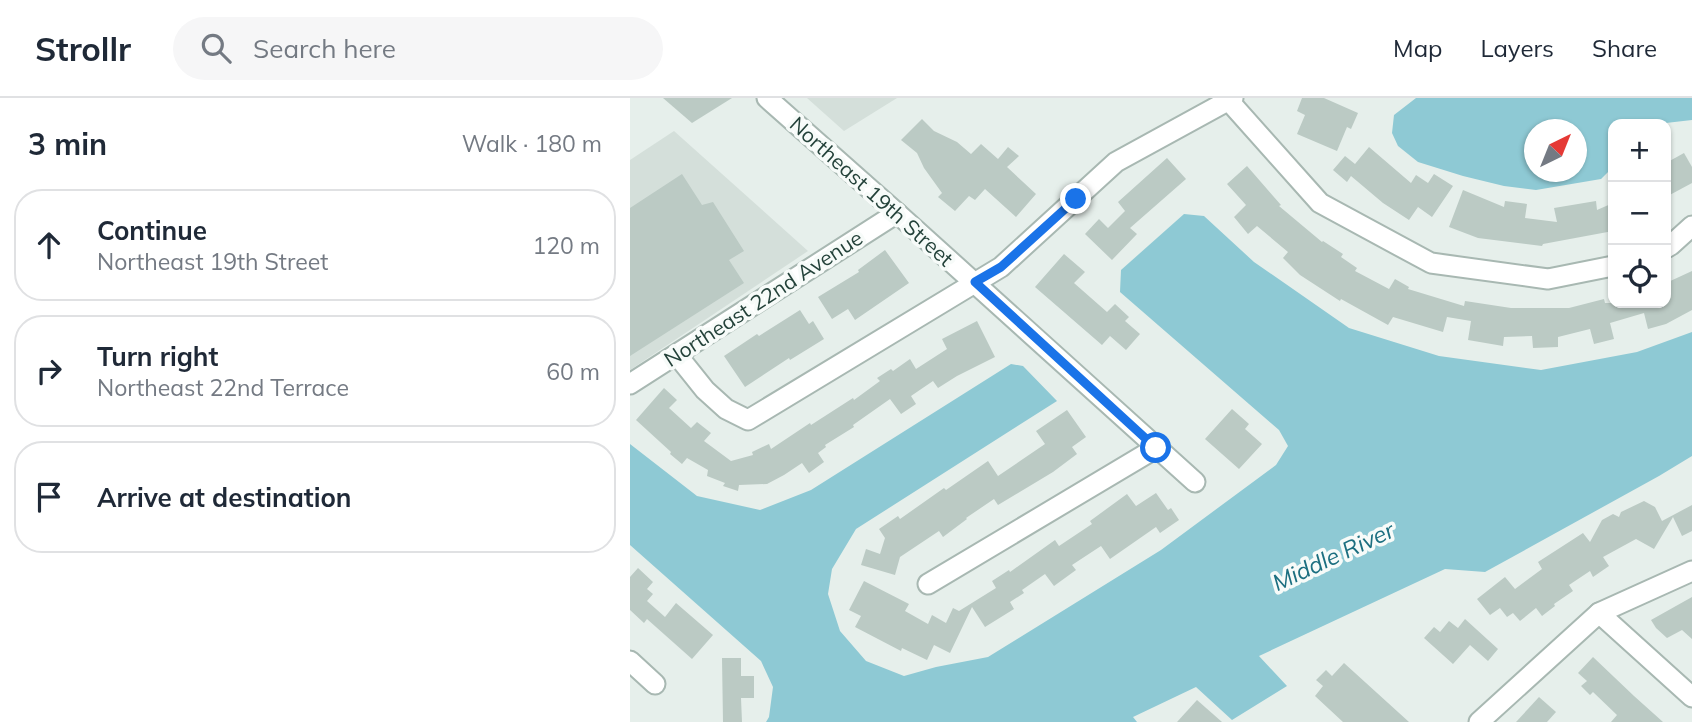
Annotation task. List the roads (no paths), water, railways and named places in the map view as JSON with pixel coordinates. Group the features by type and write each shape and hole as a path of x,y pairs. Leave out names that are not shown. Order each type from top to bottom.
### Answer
{"street":[{"name":"Northeast 19th Street","path":"767,98 1195,482"},
{"path":"677,355 705,390 726,409 748,420 1001,267 1116,162 1231,99 1320,203 1431,263 1548,279 1608,267"},
{"name":"Northeast 22nd Avenue","path":"630,384 897,212"},
{"path":"1671,245 1692,226"},
{"path":"928,584 1156,448"},
{"path":"1479,722 1600,613 1692,571"},
{"path":"1600,613 1692,696"},
{"path":"630,661 655,684"}],"water":[{"path":"1416,98 1692,98 1692,120 1671,122 1671,119 1608,119 1608,172 1601,179 1587,181 1587,119 1524,119 1524,182 1583,182 1536,190 1504,186 1418,162 1398,146 1392,133 1394,115"},
{"name":"Middle River","path":"1184,214 1204,216 1254,262 1349,328 1439,356 1541,370 1637,352 1692,332 1692,456 1485,572 1445,569 1259,656 1287,686 1232,720 1196,687 1133,717 1137,722 766,722 773,687 761,661 630,545 630,444 697,496 760,510 811,490 1011,364 1023,366 1057,401 856,529 832,569 828,594 840,631 866,661 904,676 988,657 1161,550 1276,465 1288,446 1279,430 1120,292 1121,270"}]}
